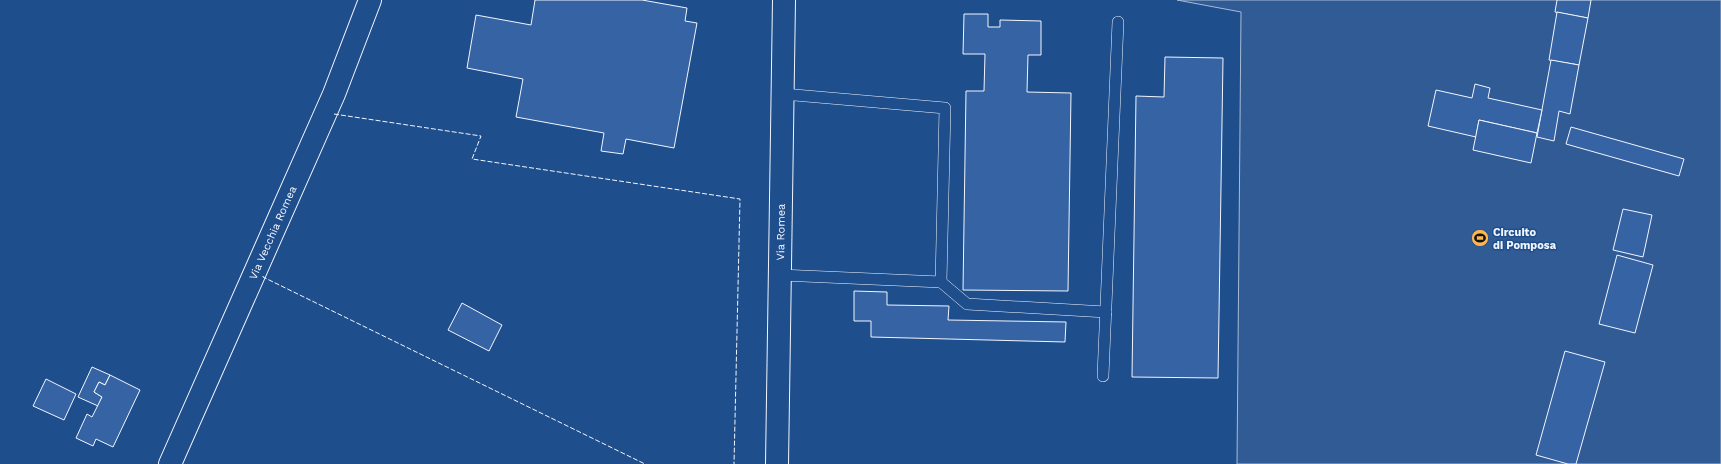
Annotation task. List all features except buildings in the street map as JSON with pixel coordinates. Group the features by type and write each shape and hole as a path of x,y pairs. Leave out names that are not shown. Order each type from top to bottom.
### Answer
{"street":[{"name":"Via Vecchia Romea","path":"170,464 334,94 370,0"},
{"name":"Via Romea","path":"778,464 784,0"}],"lane":[{"path":"1103,376 1118,22"},
{"path":"783,94 945,108 941,282"},
{"path":"780,275 941,282 967,304 1106,312"}],"shaded area":[{"name":"Circuito di Pomposa","path":"1177,0 1721,0 1721,464 1237,464 1241,12"}],"fence":[{"path":"334,114 481,136 472,159 740,199 734,464"},
{"path":"263,276 645,464"}],"place":[{"name":"Circuito di Pomposa","path":"1480,238"}]}
